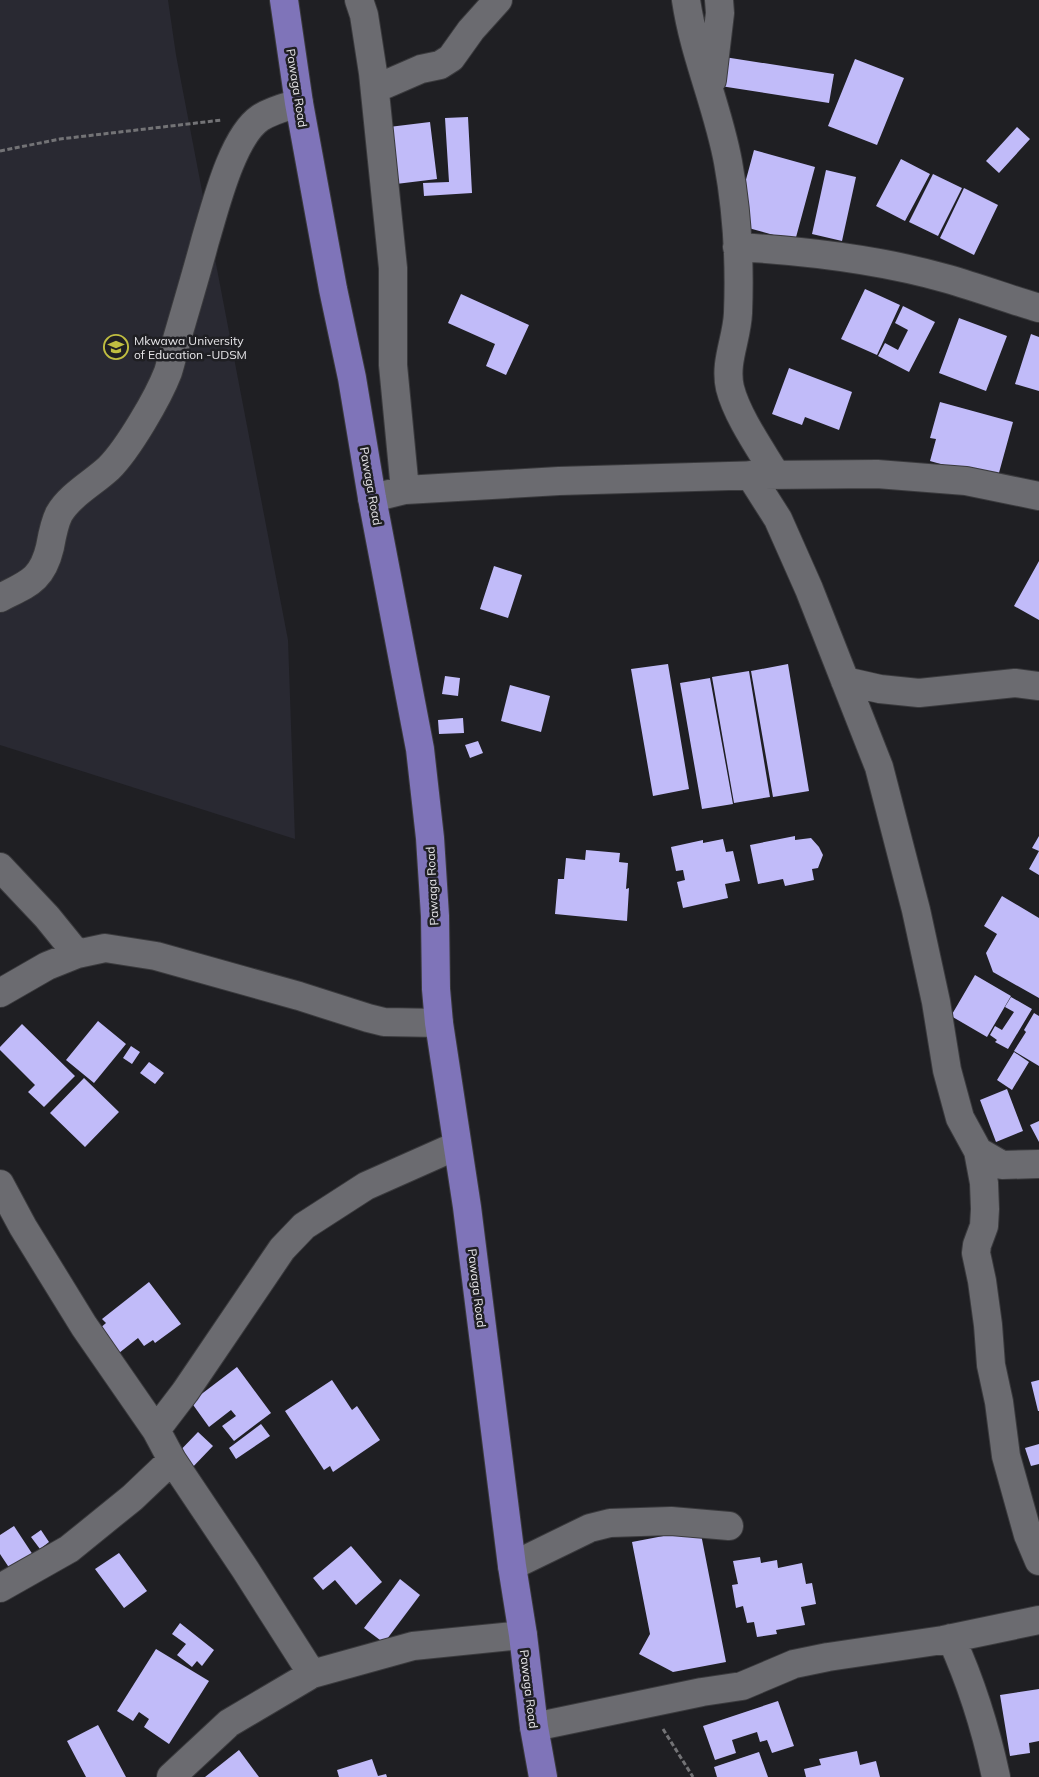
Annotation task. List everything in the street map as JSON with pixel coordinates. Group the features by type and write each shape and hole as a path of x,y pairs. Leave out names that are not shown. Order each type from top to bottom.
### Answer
{"main road":[{"name":"Pawaga Road","path":"284,0 299,103 420,749 430,838 439,1023 456,1146 467,1207 512,1566 523,1635 534,1727 543,1777"}],"street":[{"path":"359,0 364,15 375,89 393,268 393,365 405,490"},
{"path":"375,89 421,70 440,65 451,58 471,30 498,0"},
{"path":"686,0 728,161 737,227 738,315 728,368 730,386 736,407 776,475"},
{"path":"710,93 720,13 719,0"},
{"path":"0,598 28,584 38,574 46,562 53,531 59,515 68,502 111,466 142,423 168,373 214,210 228,169 248,130 260,118 278,109 299,103"},
{"path":"737,247 790,250 886,265 947,279 1039,308"},
{"path":"372,498 405,490 559,481 750,475 878,474 966,481 1039,496"},
{"path":"750,475 778,519 809,589 879,767 916,910 936,1002 947,1070 960,1118 978,1151 984,1183 985,1209 984,1226 977,1244 976,1253 987,1316 991,1365 999,1402 1006,1456 1028,1535 1039,1561"},
{"path":"845,681 880,689 919,693 1014,683 1039,686"},
{"path":"0,867 47,917 77,954"},
{"path":"0,993 47,966 77,954 105,948 156,956 300,996 384,1022 439,1023"},
{"path":"156,1430 185,1392 282,1249 304,1226 366,1186 456,1146"},
{"path":"978,1151 1002,1165 1039,1164"},
{"path":"0,1184 23,1227 84,1326 156,1430 172,1460 312,1674"},
{"path":"0,1588 68,1549 132,1498 172,1460"},
{"path":"512,1566 590,1528 610,1523 671,1521 730,1526"},
{"path":"534,1727 647,1705 702,1692 742,1686 794,1664 951,1638 1032,1622 1039,1599"},
{"path":"171,1777 229,1723 312,1674 414,1646 523,1635"},
{"path":"951,1638 977,1706 996,1777"}],"path":[{"path":"0,151 60,139 219,120 260,118"},
{"path":"647,1705 693,1777"}],"shaded area":[{"name":"Mkwawa University of Education -UDSM","path":"0,0 168,0 176,55 288,640 295,839 0,745"}],"building":[{"path":"718,56 834,74 829,103 714,85"},
{"path":"855,59 904,78 877,145 828,126"},
{"path":"468,117 472,193 424,196 423,183 449,182 445,118"},
{"path":"430,122 437,179 396,184 389,127"},
{"path":"1017,127 1030,139 999,173 986,161"},
{"path":"754,150 815,167 795,241 734,224"},
{"path":"901,159 930,174 905,221 876,206"},
{"path":"826,170 856,177 842,241 812,234"},
{"path":"933,174 962,188 938,236 909,222"},
{"path":"964,188 998,205 974,255 940,238"},
{"path":"865,289 900,305 877,355 841,339"},
{"path":"461,294 529,325 506,375 486,366 495,344 448,323"},
{"path":"903,306 935,322 909,372 878,356 885,343 898,350 908,330 895,323"},
{"path":"959,318 1007,336 986,391 939,373"},
{"path":"1031,334 1039,337 1039,391 1015,384"},
{"path":"789,368 852,392 839,430 805,417 802,425 772,414"},
{"path":"940,402 1013,422 997,480 930,461 936,439 930,438"},
{"path":"1039,561 1039,620 1014,606"},
{"path":"494,566 522,575 508,618 480,609"},
{"path":"668,664 689,789 653,796 631,669"},
{"path":"788,664 809,791 773,797 751,671"},
{"path":"749,671 770,797 734,803 712,677"},
{"path":"445,676 460,678 458,696 442,694"},
{"path":"710,678 733,804 702,809 680,683"},
{"path":"510,685 550,696 541,732 501,721"},
{"path":"463,718 464,733 439,734 438,720"},
{"path":"478,741 483,753 470,758 465,745"},
{"path":"795,836 795,840 811,838 823,855 818,868 812,869 814,880 785,886 783,879 758,884 750,845"},
{"path":"1039,836 1039,851 1032,848"},
{"path":"723,839 726,852 733,851 740,881 725,884 728,898 683,908 677,882 685,880 683,870 676,871 671,847 703,840 703,843"},
{"path":"586,850 620,853 619,862 628,863 626,889 629,888 627,921 555,914 558,879 564,879 566,858 585,860"},
{"path":"1039,851 1039,875 1029,869"},
{"path":"1002,896 1039,918 1039,998 993,972 986,953 997,934 984,926"},
{"path":"975,975 1011,996 987,1037 951,1016"},
{"path":"1011,997 1032,1009 1008,1049 995,1042 997,1040 990,1035 995,1026 1002,1030 1014,1012 1005,1007"},
{"path":"1034,1013 1039,1016 1039,1066 1014,1051 1026,1032 1024,1030"},
{"path":"98,1021 126,1044 94,1083 66,1060"},
{"path":"22,1024 75,1076 44,1107 28,1092 35,1085 0,1050 0,1047"},
{"path":"131,1046 140,1052 132,1064 123,1058"},
{"path":"1014,1052 1029,1062 1012,1090 997,1080"},
{"path":"149,1062 164,1073 155,1084 140,1073"},
{"path":"84,1078 119,1112 85,1147 50,1113"},
{"path":"1007,1089 1023,1131 996,1142 980,1100"},
{"path":"1039,1121 1039,1142 1030,1125"},
{"path":"149,1282 181,1324 155,1343 153,1340 144,1346 138,1338 119,1353 99,1329 106,1323 102,1319"},
{"path":"237,1367 271,1413 234,1441 222,1426 236,1416 231,1410 209,1427 191,1402"},
{"path":"332,1380 352,1410 357,1406 380,1440 333,1472 330,1466 324,1470 285,1411"},
{"path":"1039,1380 1039,1411 1038,1411 1031,1382"},
{"path":"261,1424 270,1436 236,1459 229,1448"},
{"path":"198,1432 213,1446 188,1472 173,1458"},
{"path":"1039,1444 1039,1464 1031,1466 1025,1448"},
{"path":"14,1526 35,1558 12,1572 0,1554 0,1535"},
{"path":"700,1529 726,1662 673,1672 639,1654 650,1634 632,1542"},
{"path":"41,1530 49,1542 40,1549 31,1537"},
{"path":"351,1546 382,1582 356,1605 335,1580 323,1590 313,1578"},
{"path":"119,1553 147,1591 124,1608 95,1569"},
{"path":"760,1557 761,1563 777,1560 778,1568 802,1563 806,1584 812,1583 816,1604 801,1607 805,1625 776,1630 777,1634 757,1637 754,1622 747,1623 743,1606 736,1608 732,1585 738,1584 733,1561"},
{"path":"400,1579 420,1595 384,1643 364,1628"},
{"path":"180,1623 214,1650 202,1666 197,1661 192,1667 177,1655 186,1644 172,1634"},
{"path":"156,1649 209,1681 169,1744 144,1727 149,1719 139,1712 133,1721 117,1711"},
{"path":"1039,1689 1039,1741 1029,1743 1030,1753 1010,1756 1000,1695"},
{"path":"778,1701 794,1746 772,1753 767,1740 760,1742 757,1732 732,1740 736,1753 715,1760 703,1726"},
{"path":"98,1725 126,1777 86,1777 67,1741"},
{"path":"239,1750 259,1777 205,1777"},
{"path":"857,1751 860,1765 876,1761 880,1777 806,1777 804,1769 821,1765 819,1759"},
{"path":"759,1752 768,1777 717,1777 714,1767"},
{"path":"372,1759 378,1776 386,1774 387,1777 339,1777 337,1770"}],"place":[{"name":"Mkwawa University of Education -UDSM","path":"116,347"}]}
